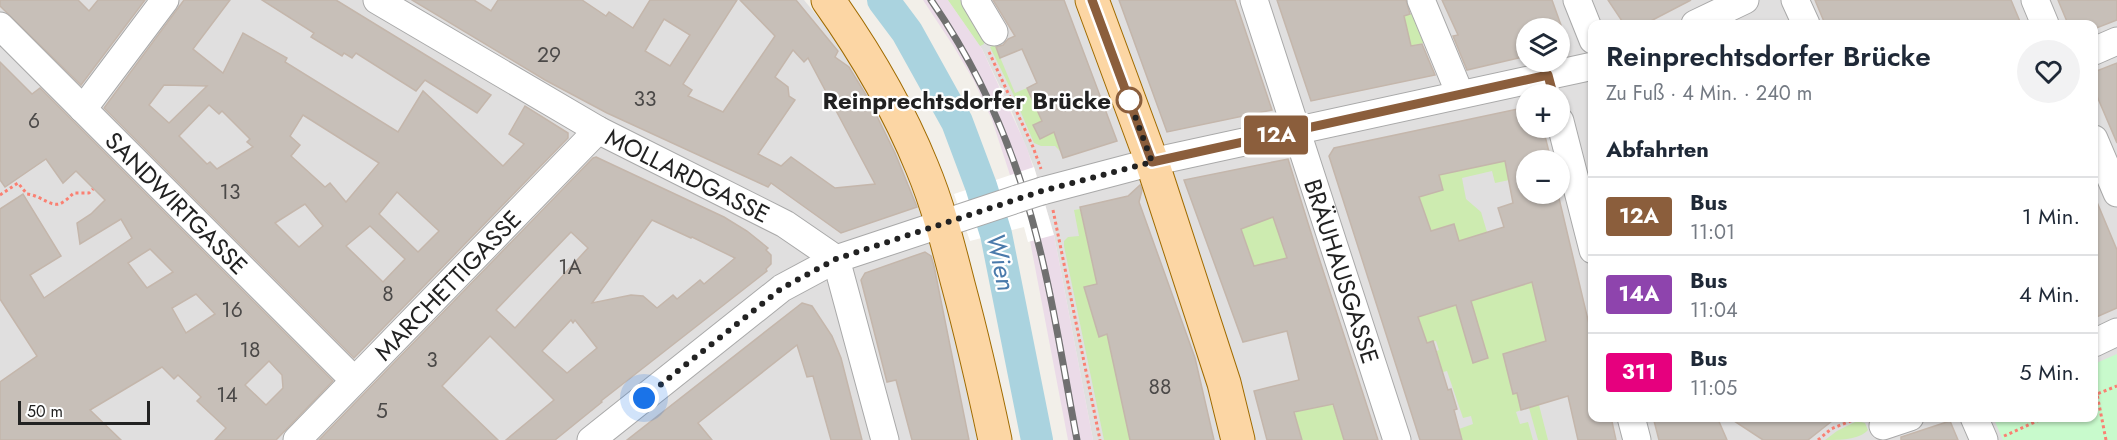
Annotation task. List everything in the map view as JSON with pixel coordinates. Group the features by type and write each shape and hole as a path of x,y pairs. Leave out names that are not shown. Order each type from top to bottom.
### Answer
{"main road":[{"path":"828,0 880,82 952,220 994,440"},
{"path":"1092,0 1152,162 1224,383 1238,440"}],"street":[{"path":"83,109 165,0"},
{"name":"MOLLARDGASSE","path":"377,0 598,130 785,224 836,259"},
{"path":"975,0 994,32"},
{"name":"BRÄUHAUSGASSE","path":"1254,0 1396,440"},
{"path":"1421,0 1460,94"},
{"path":"1577,0 1588,28"},
{"path":"1703,20 1745,0"},
{"path":"1795,0 1804,20"},
{"path":"2035,0 2043,20"},
{"name":"SANDWIRTGASSE","path":"0,26 354,380"},
{"path":"2098,49 2117,41"},
{"path":"1553,84 1588,68"},
{"path":"606,435 782,288 836,259 1045,190 1152,162 1460,94 1516,88"},
{"name":"MARCHETTIGASSE","path":"297,440 598,130"},
{"path":"1564,138 1588,230"},
{"path":"2098,148 2117,193"},
{"path":"836,259 885,440"},
{"path":"2098,341 2117,332"},
{"path":"1632,422 1637,440"},
{"path":"1976,422 1984,440"}],"path":[{"path":"994,32 988,50 1033,147 1045,190 1100,440"},
{"path":"0,195 18,183 27,194 36,195 52,205 61,205 74,193 89,193 93,189"},
{"path":"2098,394 2117,386"},
{"path":"2098,404 2106,440"},
{"path":"1818,440 1837,426 1865,422"},
{"path":"1994,440 2035,422"}],"shaded area":[{"path":"0,0 804,0 841,45 896,135 940,256 977,440 0,440"},
{"path":"923,0 948,0 982,49 1027,148 1054,235 1093,440 1068,440 1030,241 992,120 974,81"},
{"path":"948,0 2117,0 2117,440 1093,440 1054,235 1034,167 1012,112 982,49"}],"green space":[{"path":"948,0 960,0 984,44 980,46"},
{"path":"1420,11 1432,41 1411,46 1404,16"},
{"path":"995,45 1015,93 1027,88 1034,103 1066,109 1033,125 1040,139 1054,132 1060,151 1055,146 1041,146 1034,143 990,47"},
{"path":"1516,158 1516,179 1495,183 1492,171 1462,178 1466,199 1481,212 1487,232 1473,237 1477,253 1530,219 1536,296 1552,339 1508,353 1513,376 1509,378 1512,393 1517,393 1521,410 1516,412 1520,424 1528,422 1533,440 1462,440 1459,429 1473,424 1471,416 1463,418 1447,371 1436,374 1434,352 1439,350 1436,341 1427,343 1418,317 1456,305 1473,362 1487,359 1453,224 1431,231 1419,197 1443,190 1439,175"},
{"path":"1270,197 1287,258 1254,266 1241,229"},
{"path":"1080,209 1097,284 1084,288 1099,337 1107,334 1130,440 1104,440 1064,246 1064,241 1068,237 1079,236 1074,210"},
{"path":"2117,354 2117,440 2003,440 1995,422 2098,422 2098,362"},
{"path":"1330,404 1333,406 1344,440 1302,440 1296,412"},
{"path":"1539,405 1548,440 1538,440 1529,408"},
{"path":"1855,422 1865,423 1868,430 1848,439 1825,440"}],"pier":[{"name":"Reinprechtsdorfer Brücke","path":"1034,167 1054,235 1028,242 1024,227 970,241 954,194"}],"building":[{"path":"0,0 78,0 89,11 98,0 145,0 81,85 0,6"},
{"path":"184,0 230,0 193,49 223,73 243,33 287,58 285,62 398,132 423,91 503,166 524,144 509,134 525,106 568,133 568,138 354,358 104,108","holes":["164,85 207,86 169,123 149,105","209,105 219,114 222,111 250,139 247,142 253,147 217,169 210,162 207,164 179,136","303,115 379,163 346,202 330,183 325,187 291,156 300,145 290,136","397,192 439,231 418,252 379,214","305,204 323,226 299,247 275,223","370,226 405,259 383,282 346,246"]},
{"path":"262,0 336,0 491,95 477,113 425,80 416,91 356,53 352,58 344,53 342,56 311,37 314,33"},
{"path":"412,0 474,0 491,11 498,0 582,0 606,16 609,12 633,28 650,0 737,0 683,84 692,90 688,96 723,112 775,36 740,0 796,0 838,51 835,57 849,67 868,98 895,153 917,207 841,233 771,183 768,187 607,113 545,80","holes":["664,19 690,35 670,66 645,51","793,50 804,62 808,58 875,184 835,188 791,157 781,166 758,154 795,100 789,96 788,87 775,77"]},
{"path":"993,0 1064,0 1117,141 1063,158 1054,132 1040,139 1033,125 1042,121 1027,88 1037,83 1022,49 1000,58 996,47 1015,36"},
{"path":"1119,0 1235,0 1272,110 1167,132"},
{"path":"1277,0 1406,0 1410,14 1404,16 1411,46 1422,44 1435,75 1311,101"},
{"path":"1442,0 1552,0 1558,18 1516,18 1516,59 1467,70 1453,36 1458,35"},
{"path":"1608,0 1691,0 1653,20 1621,20"},
{"path":"1815,0 2011,0 2019,20 1823,20"},
{"path":"2058,0 2117,0 2117,20 2098,27 2098,20 2066,20"},
{"path":"0,62 32,94 40,88 333,381 276,440 215,440 226,428 197,401 201,397 178,375 174,379 162,367 90,410 121,440 0,440 0,382 37,356 0,299 0,209 23,194 61,256 30,275 44,298 132,238 121,219 80,244 77,223 91,214 105,200 76,171 63,183 46,159 5,187 0,180","holes":["150,249 173,272 147,288 128,263","196,294 215,314 186,333 172,308","269,361 282,375 283,388 266,405 245,385"]},
{"path":"2117,63 2117,143 2098,98 2098,70"},
{"path":"1516,109 1516,138 1546,138 1548,150 1516,150 1516,204 1560,204 1588,320 1588,422 1612,422 1616,440 1578,440 1568,396 1521,410 1517,393 1513,394 1503,354 1546,341 1532,282 1471,301 1488,358 1473,363 1456,305 1418,317 1427,343 1433,341 1448,390 1451,389 1462,440 1420,440 1329,156 1334,148","holes":["1505,161 1513,203 1498,208 1504,227 1459,241 1454,224 1431,231 1419,197 1443,190 1439,175"]},
{"path":"596,157 724,217 747,231 768,248 766,250 771,255 771,264 766,269 767,271 601,401 555,440 506,440 554,400 490,336 442,386 498,440 319,440","holes":["652,220 735,258 704,284 700,280 677,299 673,295 657,308 643,296 631,295 592,303","571,232 588,248 515,328 496,310","571,320 573,323 575,320 597,348 567,373 542,351"]},
{"path":"1288,159 1378,440 1344,440 1333,404 1294,412 1302,440 1267,440 1254,391 1299,380 1287,331 1243,342 1184,180","holes":["1273,217 1287,258 1254,266 1241,229"]},
{"path":"1140,185 1142,190 1139,202 1195,358 1214,440 1130,440 1107,334 1099,337 1084,287 1097,284 1080,207 1128,196"},
{"path":"2098,205 2117,250 2117,308 2098,316"},
{"path":"925,252 931,256 934,266 969,440 912,440 896,380 887,382 861,280 865,273"},
{"path":"802,303 812,306 832,336 841,358 862,440 831,440 813,376 807,377 797,345 698,423 712,440 627,440"},
{"path":"1654,422 1719,422 1727,440 1659,440"},
{"path":"1736,422 1831,422 1808,440 1763,440"},
{"path":"1950,422 1958,440 1901,440 1901,437"}],"waterway":[{"name":"Wien","path":"883,0 907,32 957,122 981,186 996,234 1037,440"}],"railway":[{"path":"931,0 946,22 984,91 1015,164 1047,282 1077,440"}],"bus line":[{"name":"12A","path":"1092,0 1152,162 1548,75 1550,84"}],"place":[{"name":"Reinprechtsdorfer Brücke","path":"1129,100"}],"route":[{"path":"644,398 782,288 836,259 1042,191 1152,162 1129,100"}]}
